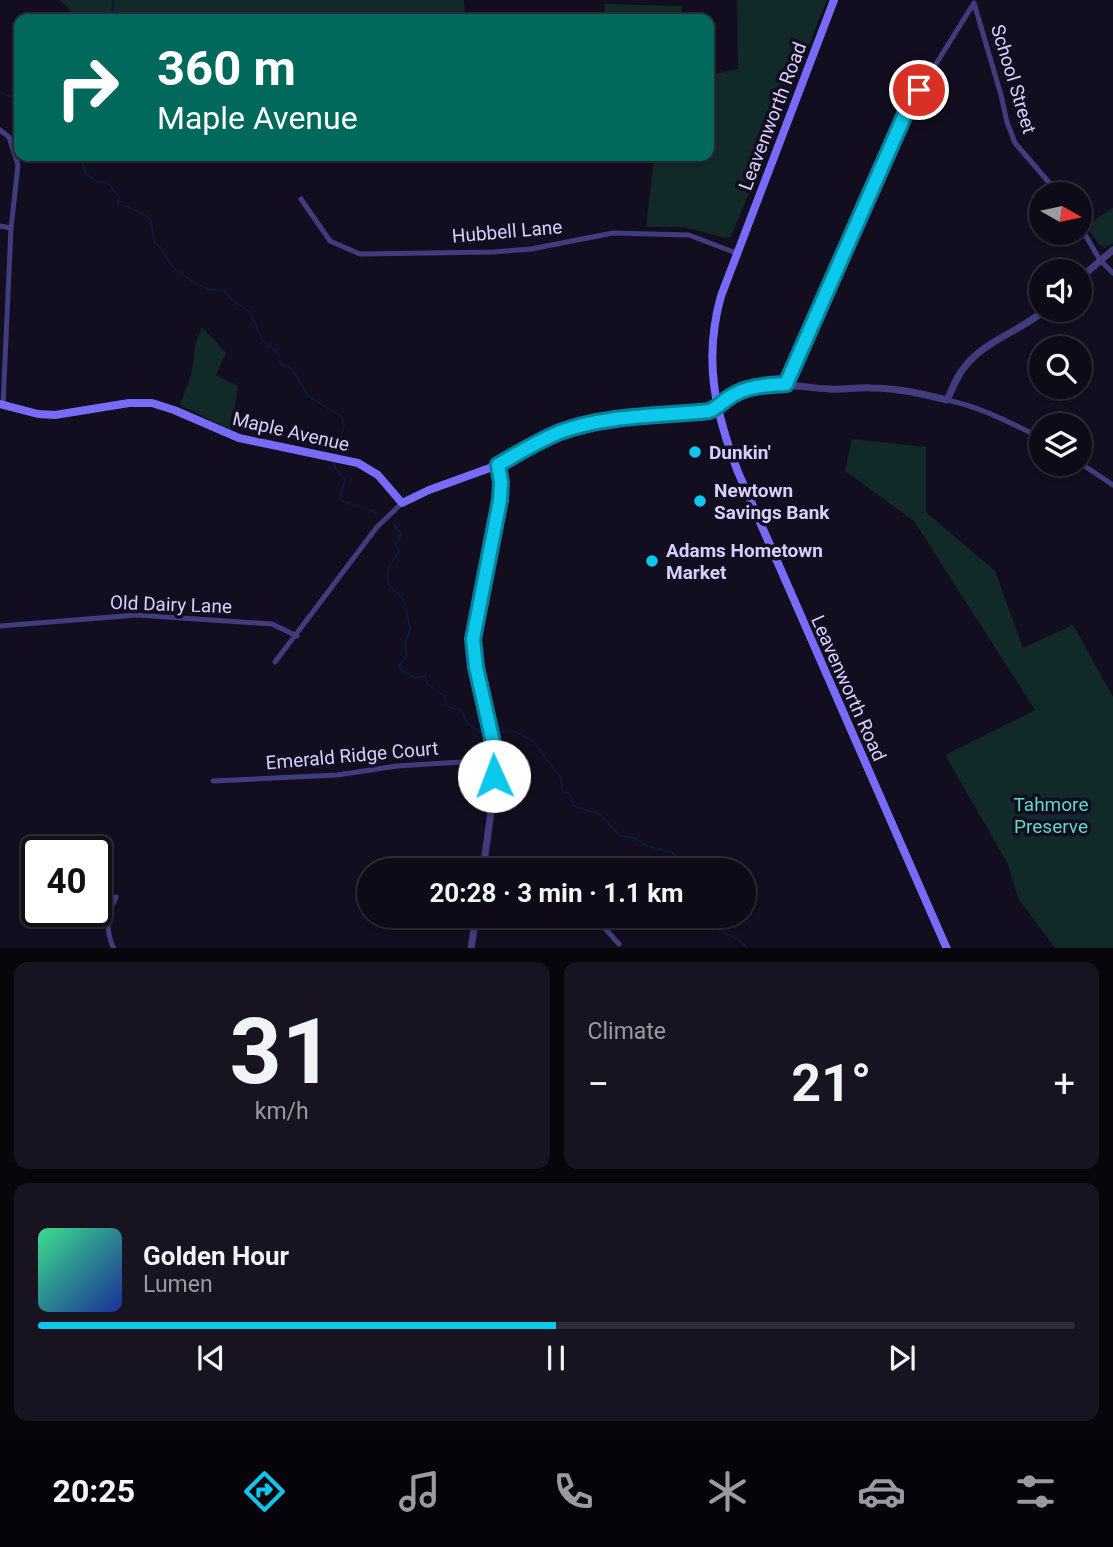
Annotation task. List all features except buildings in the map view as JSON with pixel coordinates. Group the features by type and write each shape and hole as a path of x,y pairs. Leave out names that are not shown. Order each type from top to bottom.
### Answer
{"main road":[{"name":"Leavenworth Road","path":"834,0 718,306 712,338 716,409 738,472 947,948"},
{"name":"Maple Avenue","path":"1,404 38,414 55,415 139,402 165,407 239,438 358,463 378,475 402,503"},
{"path":"402,503 429,490 498,465 541,440 583,426 716,409"}],"street":[{"name":"School Street","path":"974,2 1015,143 1049,182"},
{"path":"786,384 906,112 974,2"},
{"path":"0,130 9,136 14,152"},
{"path":"1,404 17,161"},
{"name":"Hubbell Lane","path":"302,199 330,241 360,254 494,252 613,233 689,235 736,253"},
{"path":"0,226 11,228"},
{"path":"1091,245 1100,260 1113,273"},
{"path":"1092,267 1113,250"},
{"path":"947,400 962,370 980,352 1029,322"},
{"path":"716,409 728,397 755,386 786,384 831,390 871,387 898,389 969,405 1029,432"},
{"path":"485,858 493,797 494,760 473,639 500,500 498,465"},
{"path":"1092,471 1113,485"},
{"path":"275,662 377,527 402,503"},
{"name":"Old Dairy Lane","path":"0,626 137,615 272,624 297,636"},
{"name":"Emerald Ridge Court","path":"213,781 313,777 410,765 494,760"},
{"path":"114,948 108,936 108,926 109,911 116,897"},
{"path":"471,948 474,928"},
{"path":"605,928 619,944"}],"green space":[{"path":"60,0 464,0 465,14 74,14"},
{"path":"737,0 827,0 731,237 683,227 646,227 654,161 714,161 714,74 738,69"},
{"path":"604,4 682,6 682,14 605,14"},
{"path":"1113,208 1113,243 1105,248 1099,244 1092,235 1092,222"},
{"path":"202,327 226,353 216,375 238,386 231,430 180,405 191,375 196,342"},
{"name":"Tahmore Preserve","path":"852,439 926,447 926,512 995,571 1023,648 1073,625 1113,697 1113,948 1055,948 1018,898 1008,864 945,755 1035,710 914,521 845,471"}],"waterway":[{"path":"112,14 113,0"},
{"path":"0,92 12,97 14,101"},
{"path":"81,161 87,175 96,181 109,184 119,197 118,204 136,210 151,220 154,242 177,271 205,287 224,290 231,299 250,312 262,340 278,353 281,364 292,369 308,396 342,417 344,427 336,449"},
{"path":"334,462 335,468 345,480 341,500 377,513"},
{"path":"393,523 401,534 396,545 399,551 388,568 387,577 389,585 403,599 410,630 405,643 407,656 399,665 401,670 415,678 425,676 428,685 445,696 446,705 461,710 468,724 484,734"},
{"path":"498,733 514,731 533,741 561,778 562,791 570,794 574,806 600,814 619,835 673,853 676,858"},
{"path":"717,928 738,939 747,948"}],"place":[{"name":"Dunkin'","path":"695,452"},
{"name":"Newtown Savings Bank","path":"700,501"},
{"name":"Adams Hometown Market","path":"652,561"}],"route":[{"path":"494,776 492,738 476,667 473,639 500,500 498,465 541,440 576,428 602,422 709,411 716,409 728,397 755,386 786,384 906,112 919,90"}]}
